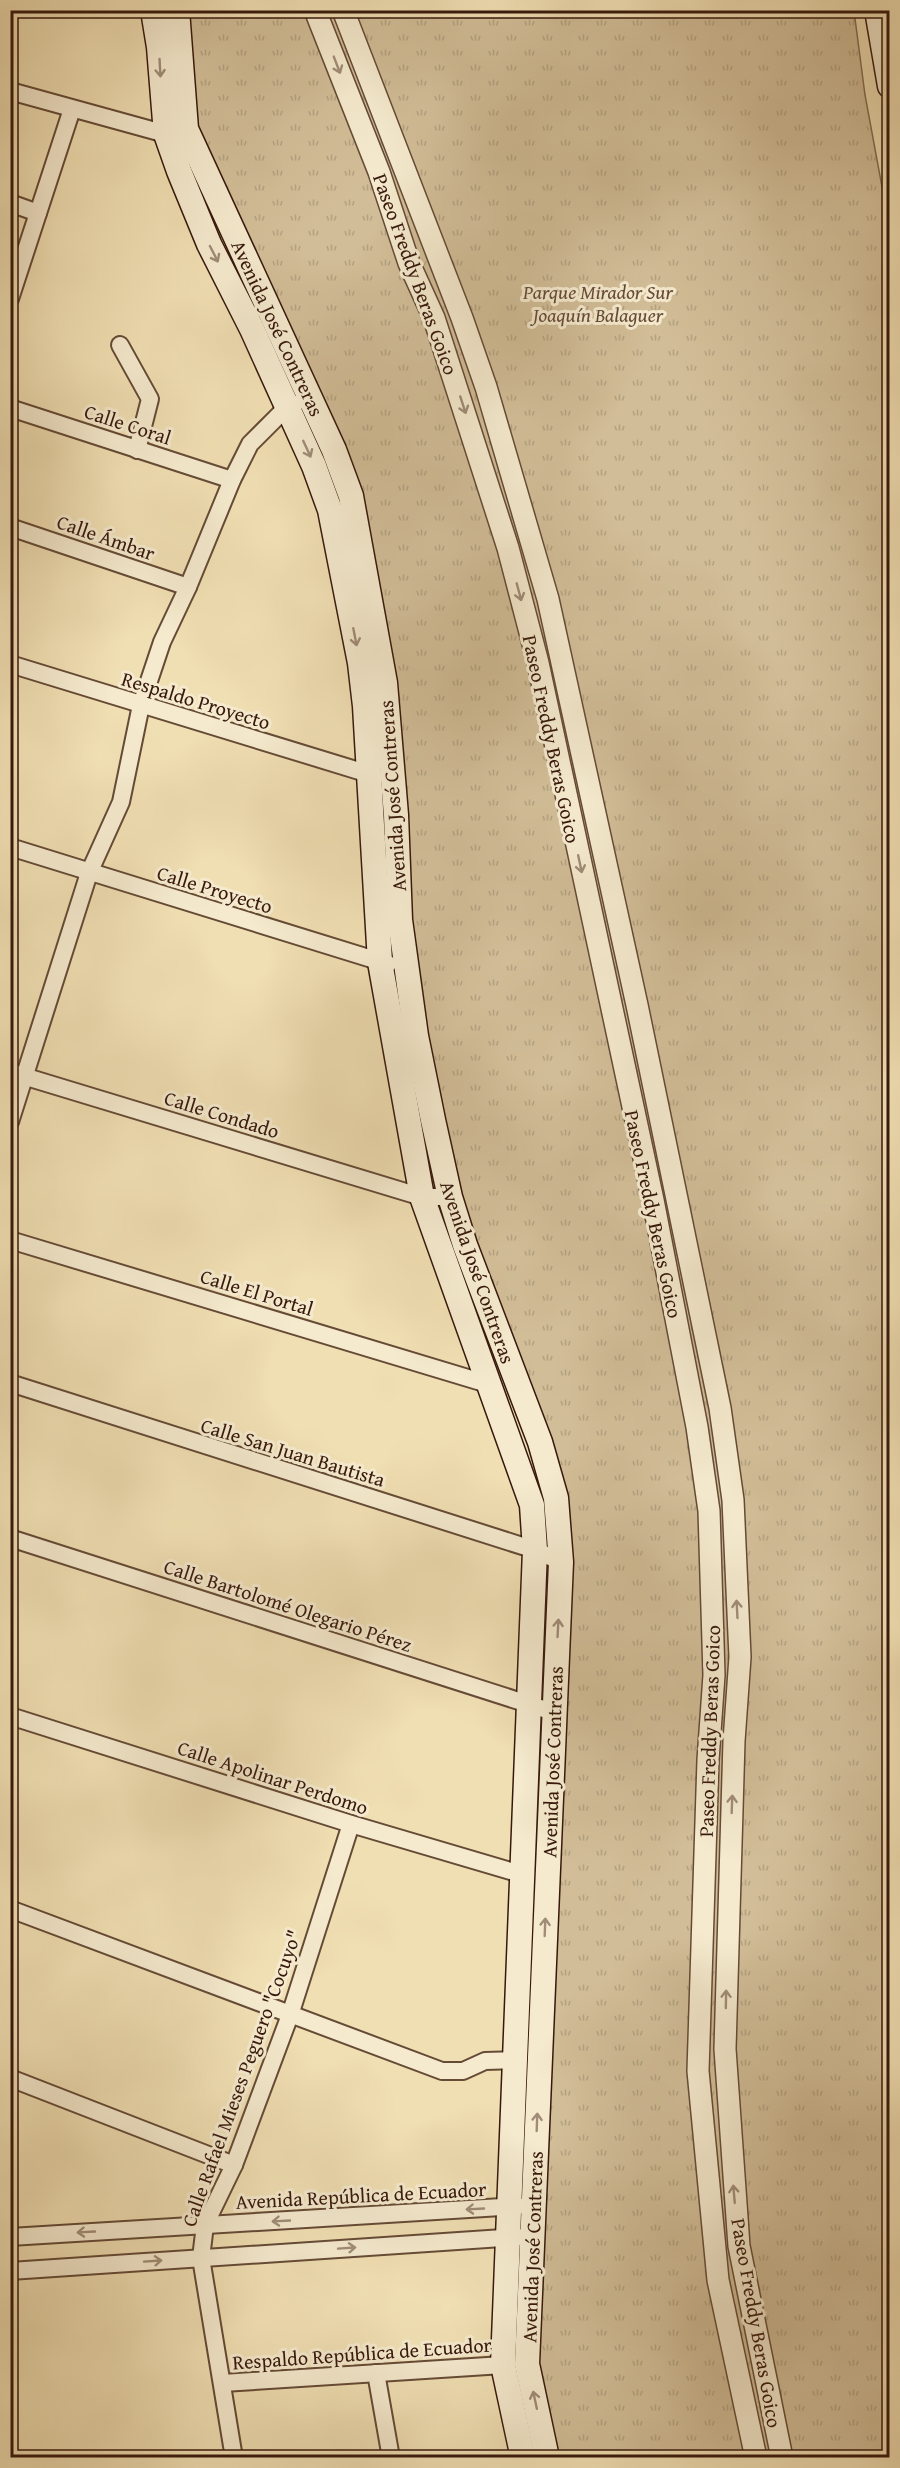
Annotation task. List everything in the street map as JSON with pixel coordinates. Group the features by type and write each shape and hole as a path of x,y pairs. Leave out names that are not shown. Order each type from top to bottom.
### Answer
{"main road":[{"name":"Avenida José Contreras","path":"153,10 159,47 166,134 178,171 209,244 252,329 314,466 330,510 360,663 380,962 422,1197 532,1505 535,1550 530,1704 503,2365 523,2457"},
{"name":"Avenida José Contreras","path":"177,10 186,129 345,475 351,496 376,622 388,717 400,920 416,1036 450,1197 475,1274 540,1442 556,1498 561,1562 527,2364 547,2457"},
{"path":"877,10 890,86"}],"street":[{"name":"Paseo Freddy Beras Goico","path":"315,10 378,172 409,263 434,318 486,475 538,663 659,1234 697,1427 709,1511 714,1675 708,1760 698,2071 718,2280 756,2457"},
{"name":"Paseo Freddy Beras Goico","path":"343,10 462,318 509,462 548,599 624,946 720,1408 733,1500 740,1657 733,1752 725,2049 739,2246 782,2457"},
{"path":"10,91 166,134"},
{"path":"10,299 72,109"},
{"path":"10,203 38,213"},
{"path":"120,345 150,399 137,450"},
{"path":"10,1122 18,1074 89,873 121,802 141,705 162,642 188,587 232,480 250,444 287,407 310,398"},
{"name":"Calle Coral","path":"10,408 232,480"},
{"name":"Calle Ámbar","path":"10,527 188,587"},
{"name":"Respaldo Proyecto","path":"10,664 369,774"},
{"name":"Calle Proyecto","path":"10,848 407,970"},
{"path":"599,952 624,946"},
{"name":"Calle Condado","path":"18,1074 422,1197 450,1197"},
{"name":"Calle El Portal","path":"10,1240 491,1385"},
{"name":"Calle San Juan Bautista","path":"10,1383 535,1550 561,1562"},
{"name":"Calle Bartolomé Olegario Pérez","path":"10,1538 553,1712"},
{"name":"Calle Apolinar Perdomo","path":"10,1716 351,1824 524,1875"},
{"name":"Calle Rafael Mieses Peguero \"Cocuyo\"","path":"234,2457 201,2258 205,2225 234,2165 290,2015 351,1824"},
{"path":"10,1909 442,2071 463,2071 485,2061 516,2060"},
{"path":"10,2078 234,2165"},
{"name":"Avenida República de Ecuador","path":"10,2237 534,2205"},
{"path":"10,2271 532,2236"},
{"name":"Respaldo República de Ecuador","path":"223,2383 503,2365"},
{"path":"376,2373 391,2457"}],"green space":[{"name":"Parque Mirador Sur Joaquín Balaguer","path":"186,11 854,11 865,95 890,230 889,2457 557,2457 536,2363 570,1546 501,1318 454,1175 419,985 370,543 202,143 196,119"}]}
